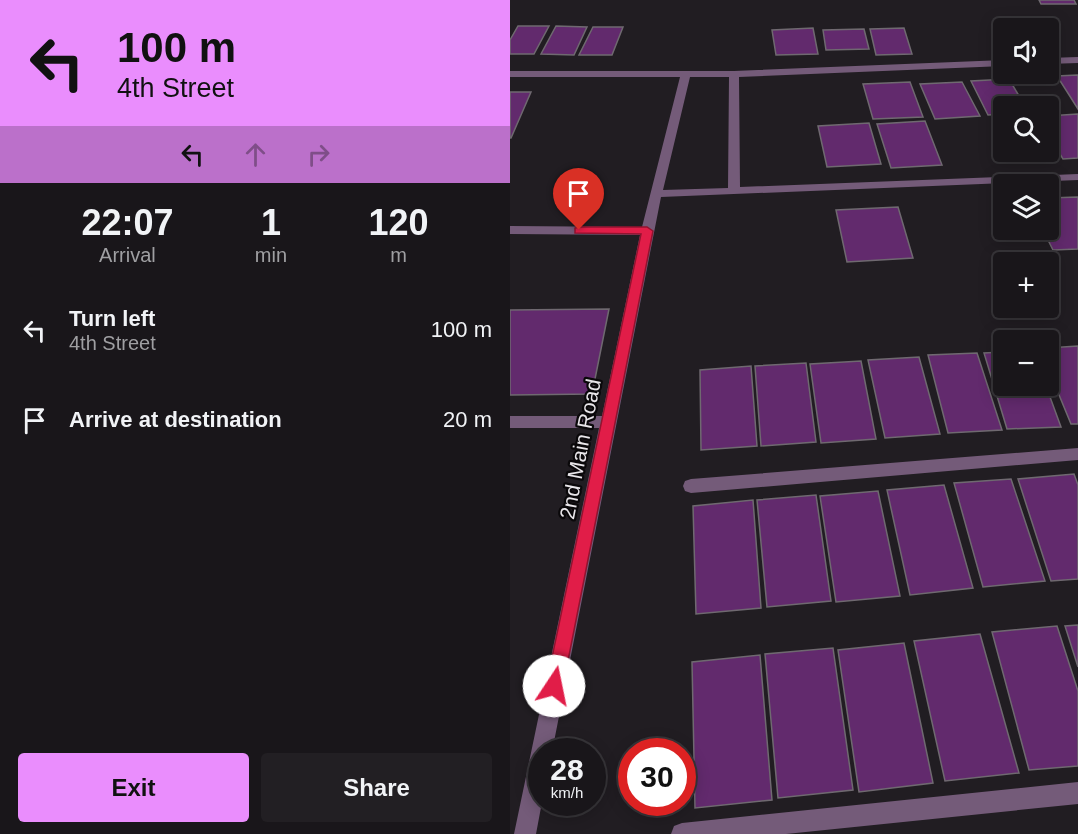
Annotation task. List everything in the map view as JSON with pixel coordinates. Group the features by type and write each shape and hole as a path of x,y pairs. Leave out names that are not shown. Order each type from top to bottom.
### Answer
{"street":[{"path":"1059,61 1078,60"},
{"path":"510,74 734,74 993,63"},
{"name":"2nd Main Road","path":"525,834 647,231 686,74"},
{"path":"734,74 734,192"},
{"path":"657,194 1078,177"},
{"path":"510,230 647,231"},
{"path":"510,422 607,422"},
{"path":"691,486 1078,454"},
{"path":"682,834 1078,793"}],"building":[{"path":"1039,0 1074,0 1076,4 1041,4"},
{"path":"518,26 549,26 534,54 510,54 510,40"},
{"path":"556,26 587,27 574,55 541,54"},
{"path":"593,27 623,27 612,55 579,55"},
{"path":"813,28 818,54 776,55 772,30"},
{"path":"904,28 912,54 876,55 870,29"},
{"path":"864,29 869,49 826,50 823,30"},
{"path":"1078,75 1078,109 1059,79 1059,76"},
{"path":"993,80 993,84 1012,84 1019,96 993,96 993,115 988,115 971,81"},
{"path":"910,82 923,117 873,119 863,84"},
{"path":"962,82 980,116 935,119 920,84"},
{"path":"510,92 531,92 511,138 510,138"},
{"path":"1078,114 1078,158 1063,159 1059,153 1059,115"},
{"path":"925,121 942,165 891,168 877,124"},
{"path":"869,123 881,164 827,167 818,126"},
{"path":"1078,197 1078,249 1053,250 1048,240 1059,240 1059,198"},
{"path":"898,207 913,258 847,262 836,210"},
{"path":"609,309 592,394 510,395 510,310"},
{"path":"1078,346 1078,424 1071,424 1059,395 1059,347"},
{"path":"977,353 1002,430 948,433 928,355"},
{"path":"984,353 993,353 993,383"},
{"path":"919,357 940,434 885,438 868,360"},
{"path":"861,361 876,439 821,443 810,364"},
{"path":"806,363 816,442 761,446 755,366"},
{"path":"751,366 757,446 701,450 700,370"},
{"path":"997,396 1050,396 1061,427 1007,429"},
{"path":"1074,474 1078,485 1078,579 1051,581 1018,479"},
{"path":"1011,479 1045,581 983,587 954,483"},
{"path":"944,485 973,588 910,595 887,490"},
{"path":"878,491 900,596 836,602 820,496"},
{"path":"816,495 831,601 767,607 757,500"},
{"path":"753,500 761,608 696,614 693,506"},
{"path":"1078,625 1078,667 1065,626"},
{"path":"1057,626 1078,691 1078,766 1029,770 992,632"},
{"path":"980,634 1019,773 945,781 914,641"},
{"path":"904,643 933,783 859,792 838,650"},
{"path":"833,648 853,790 778,798 765,654"},
{"path":"760,655 772,800 696,808 696,738 694,738 692,662"}],"route":[{"path":"554,686 647,231 579,230"}]}
